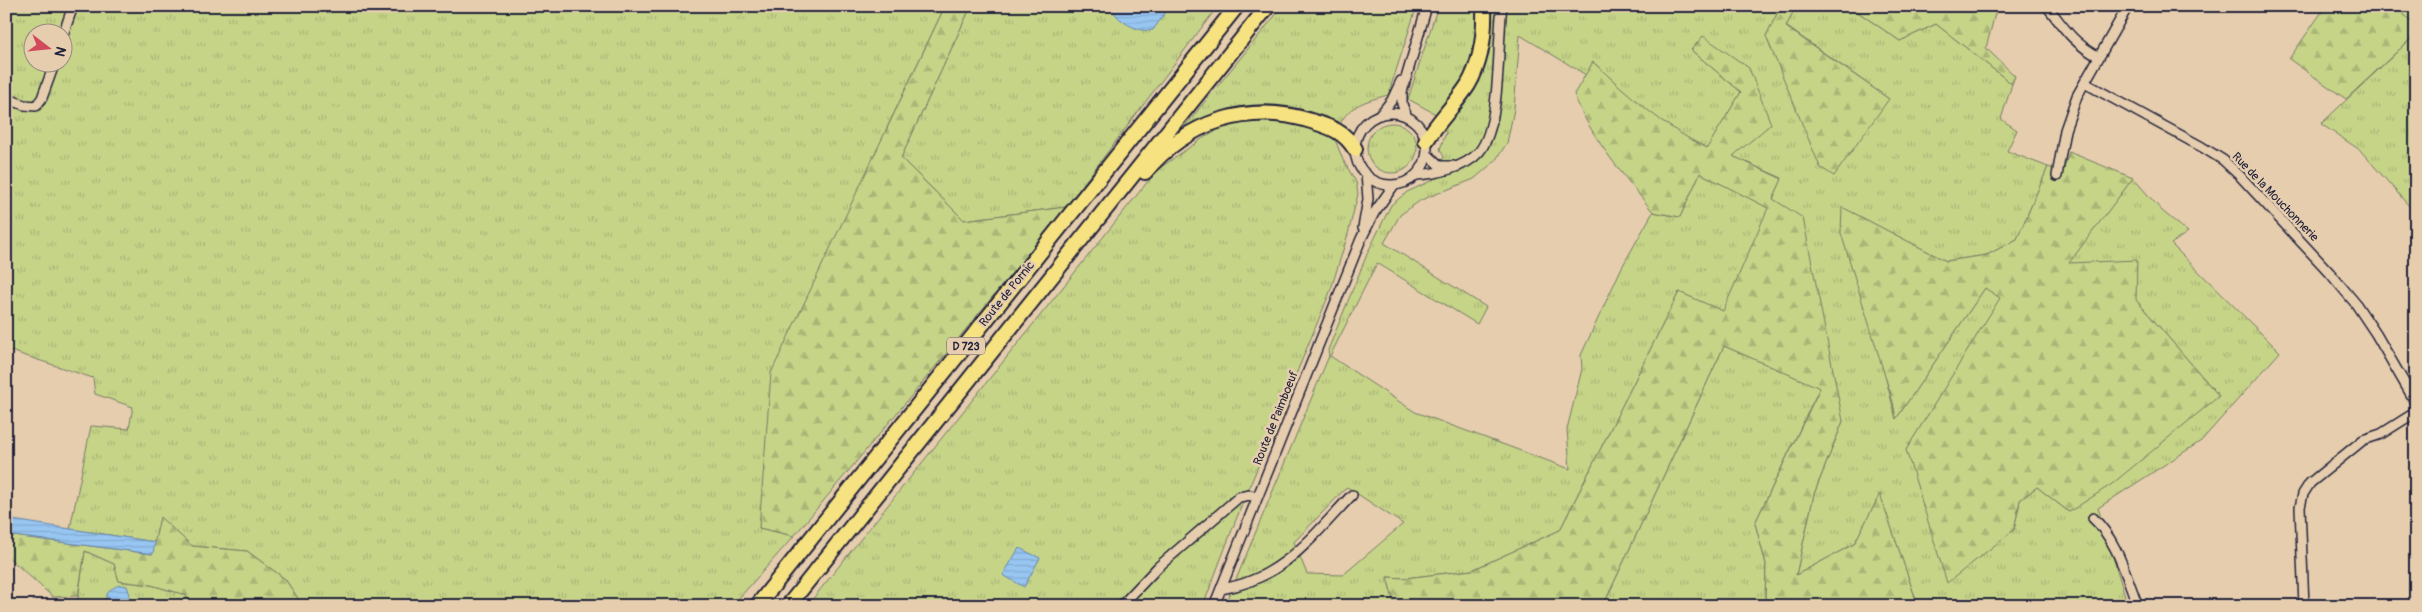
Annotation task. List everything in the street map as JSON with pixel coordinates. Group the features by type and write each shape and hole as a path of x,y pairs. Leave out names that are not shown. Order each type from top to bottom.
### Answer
{"highway":[{"name":"Route de Pornic","path":"757,606 1238,6"},
{"name":"Route de Pornic","path":"788,606 1268,6"},
{"path":"1426,148 1437,123 1462,94 1474,74 1482,46 1484,6"},
{"path":"1116,196 1135,185 1157,160 1188,135 1207,125 1242,114 1268,114 1302,118 1341,132 1355,149"}],"street":[{"path":"68,22 73,6"},
{"path":"1426,148 1424,163 1416,175 1408,181 1394,185 1379,183 1366,174 1358,162 1355,149 1358,135 1363,126 1380,115 1392,100 1407,69 1427,6"},
{"path":"1416,175 1444,172 1478,153 1490,131 1494,109 1502,6"},
{"path":"2047,6 2080,47 2099,57"},
{"path":"2056,176 2065,130 2077,96 2128,6"},
{"path":"1407,69 1402,104 1407,117"},
{"path":"6,98 24,105 36,106 42,98 51,72"},
{"name":"Rue de la Mouchonnerie","path":"2085,83 2202,147 2223,160 2240,176 2356,304 2376,334 2416,403"},
{"path":"1380,115 1394,113 1407,117 1420,127 1432,161 1440,166 1456,166"},
{"name":"Route de Paimboeuf","path":"1361,239 1368,199 1366,174"},
{"name":"Route de Paimboeuf","path":"1214,606 1361,239 1374,213 1394,185"},
{"path":"2304,606 2300,507 2303,494 2310,483 2363,440 2381,434 2416,412"},
{"path":"1121,606 1158,567 1239,497 1250,495 1257,498"},
{"path":"1221,589 1254,581 1279,568 1299,551 1352,496"},
{"path":"2094,518 2104,528 2111,540 2138,606"}],"green space":[{"path":"6,6 945,6 886,130 759,528 794,536 732,606 303,606 285,579 247,551 192,546 160,518 155,542 70,529 91,426 129,429 133,407 95,394 93,378 8,350 6,353"},
{"path":"945,6 971,6 901,158 964,220 1066,207 794,536 759,528 771,373"},
{"path":"971,6 1218,6 1066,207 964,220 901,158"},
{"path":"1283,6 1417,6 1388,95 1368,101 1354,108 1343,119 1334,137 1343,160 1356,182 1358,194 1348,234 1330,292 1235,522 1203,606 1130,606 1120,600 1114,606 938,606 932,604 931,606 807,606 1157,170 1203,138 1215,132 1207,117 1185,126"},
{"path":"1438,6 1781,6 1766,36 1889,99 1786,26 1796,6 1849,6 1900,41 1936,24 2012,84 2001,119 2017,130 2007,151 2048,167 2017,239 1987,255 1946,261 1843,208 1896,419 1985,288 2001,298 1906,450 2014,530 2020,500 2037,487 2069,512 2219,396 2136,300 2068,263 2133,178 2162,211 2188,232 2171,244 2280,352 2201,441 2098,508 2128,606 1918,606 1880,495 1854,544 1796,575 1814,494 1843,421 1773,199 1782,178 1732,156 1749,68 1691,50 1741,92 1707,149 1671,129 1637,103 1593,62 1586,75 1520,35 1514,109 1507,143 1495,161 1474,179 1421,200 1400,215 1384,243 1486,307 1477,324 1377,263 1330,356 1415,412 1570,469 1567,429 1582,369 1581,355 1622,267 1653,212 1680,217 1700,173 1769,208 1723,312 1679,292 1560,530 1472,570 1405,578 1387,577 1395,606 1225,606 1329,356 1328,350 1368,252 1391,205 1407,192 1433,180 1444,157 1440,149 1446,133 1434,113 1408,99","holes":["1347,487 1403,524 1343,575 1307,574 1294,542"]},
{"path":"1781,6 1796,6 1786,27 1889,99 1834,176 1820,167 1766,36"},
{"path":"1849,6 1997,6 1986,48 2015,76 2012,84 1936,24 1900,41"},
{"path":"2326,6 2395,6 2416,26 2416,34 2346,99 2289,59"},
{"path":"2395,6 2416,6 2416,26"},
{"path":"2416,34 2416,214 2360,150 2321,124"},
{"path":"1703,36 1749,68 1771,124 1733,156 1782,179 1773,199 1803,218 1843,421 1814,494 1796,575 1854,544 1880,494 1918,606 1762,606 1765,602 1766,564 1755,523 1820,388 1724,346 1603,606 1395,606 1387,577 1405,578 1472,570 1560,530 1679,292 1723,311 1768,208 1700,173 1680,217 1653,212 1599,141 1589,126 1574,94 1593,62 1661,120 1707,148 1741,92 1691,50"},
{"path":"1387,123 1397,123 1410,130 1417,143 1417,153 1410,166 1397,173 1387,173 1378,169 1371,162 1367,153 1367,143 1371,134 1378,127"},
{"path":"2069,152 2133,178 2069,263 2137,260 2136,300 2219,396 2112,484 2069,512 2037,487 2020,500 2014,530 1947,583 1906,450 2000,298 1985,288 1896,419 1893,402 1841,233 1842,207 1946,261 1987,255 2017,239 2048,167 2063,172"},
{"path":"1724,346 1820,387 1755,523 1766,564 1765,602 1762,606 1603,606"},
{"path":"160,517 192,546 247,551 285,579 303,606 189,606 186,595 151,585 119,581 114,564 85,551 78,596 53,597 6,555 6,535 152,554"},
{"path":"85,551 114,564 119,581 151,585 186,595 189,606 77,606"}],"water":[{"path":"1112,6 1170,6 1153,30 1148,31 1135,28 1122,21"},
{"path":"6,519 155,542 153,554 6,535"},
{"path":"1019,548 1040,558 1024,587 1003,575"},
{"path":"120,585 127,586 130,595 124,606 107,606 106,598 108,592"}]}
